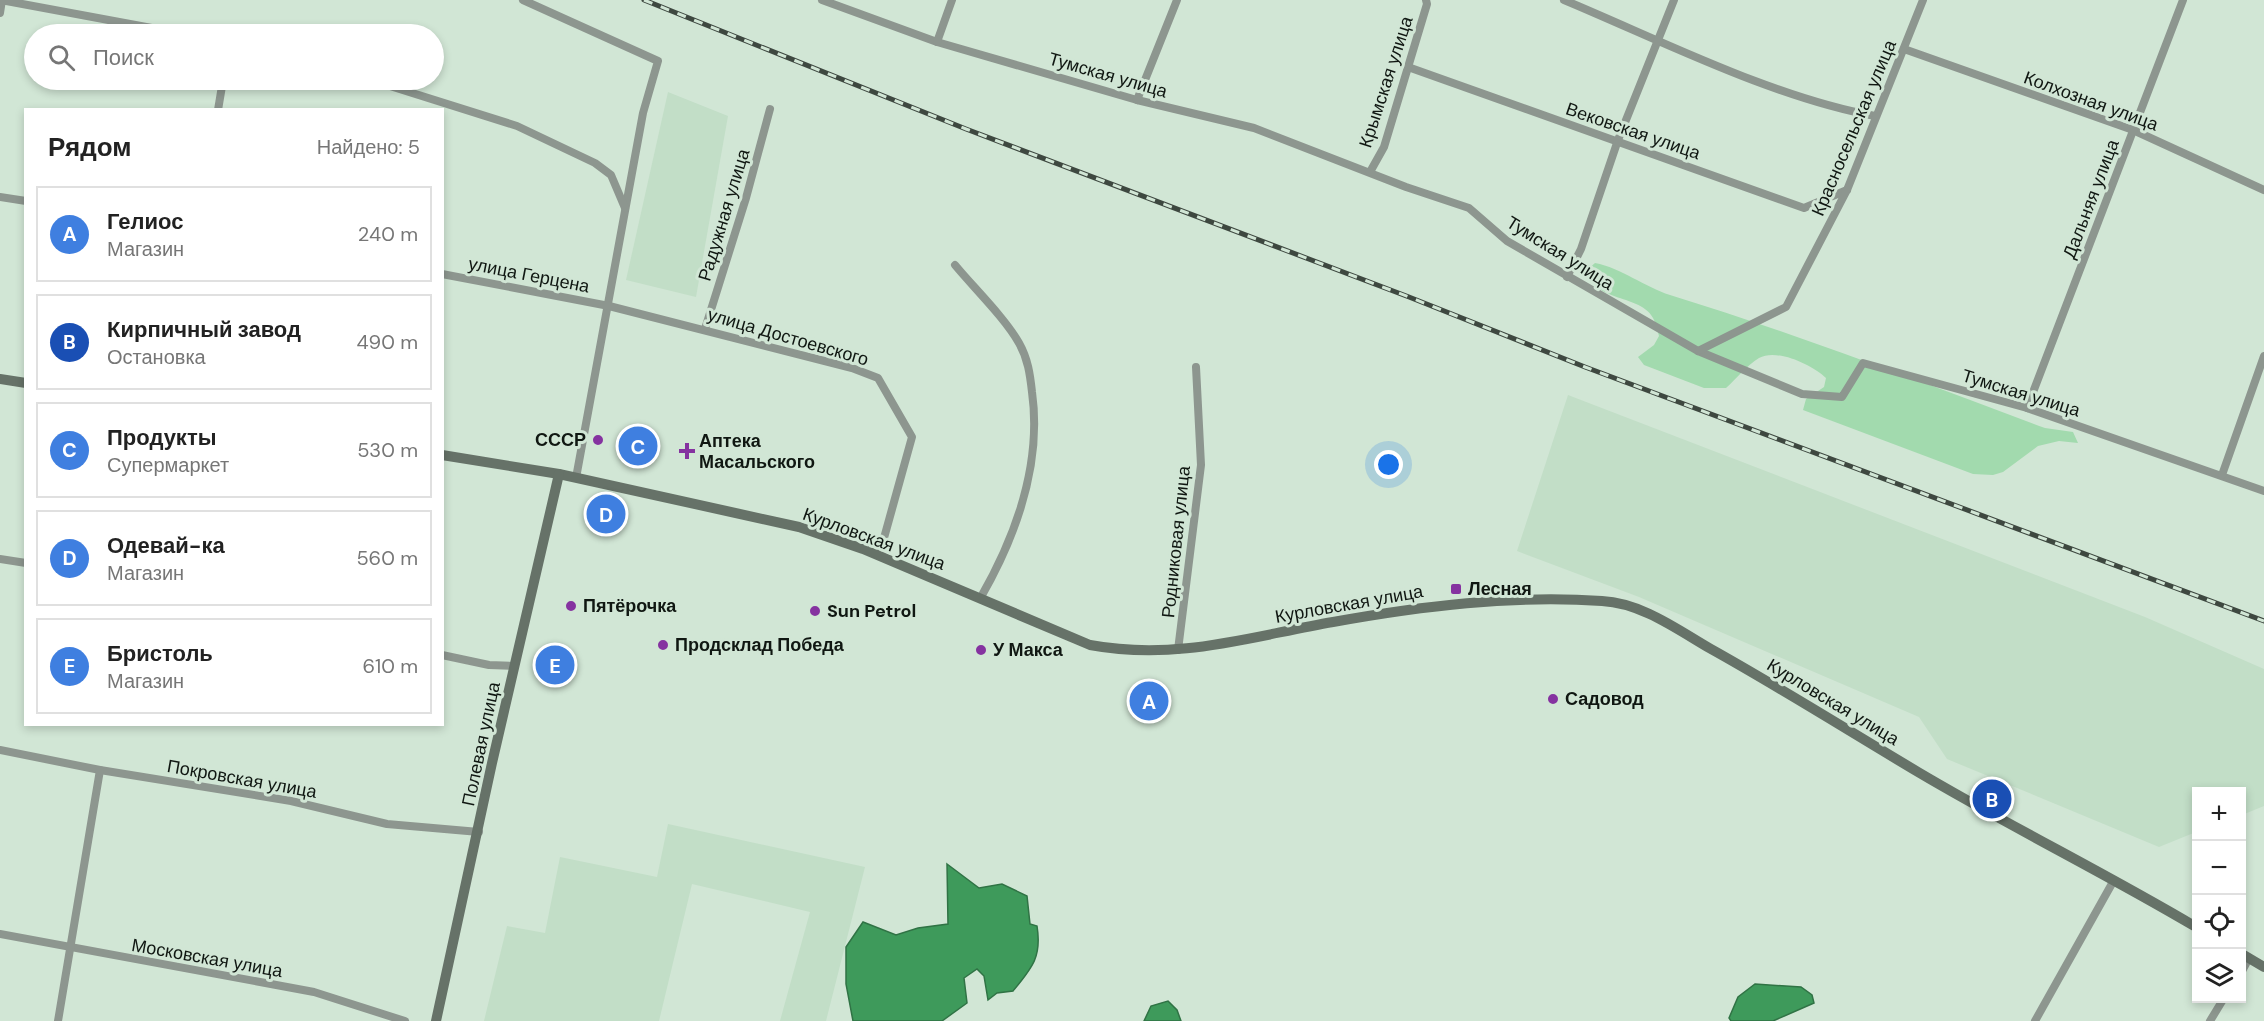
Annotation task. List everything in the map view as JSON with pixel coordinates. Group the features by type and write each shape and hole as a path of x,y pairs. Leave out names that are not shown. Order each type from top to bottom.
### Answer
{"main road":[{"path":"0,379 24,383"},
{"name":"Курловская улица","path":"444,455 559,474 799,527 981,597 1090,645 1128,652 1178,650 1458,603 1533,599 1604,601 1623,604 1678,630 1980,809 2114,880 2192,925"},
{"name":"Полевая улица","path":"436,1021 559,474"},
{"path":"2246,957 2264,967"}],"street":[{"path":"0,13 2,0 130,24"},
{"path":"523,0 658,61 644,113 625,208 576,478"},
{"name":"Тумская улица","path":"825,0 937,42 1137,100 1254,128 1406,188 1469,208 1507,241 1698,351 1802,394 1842,397 1863,363 2027,408 2264,491"},
{"path":"937,42 952,0"},
{"path":"1137,100 1177,0"},
{"name":"Крымская улица","path":"1370,172 1384,147 1427,4 1426,0"},
{"path":"1564,0 1749,77 1845,110 1875,116"},
{"path":"1568,277 1581,249 1618,140 1674,0"},
{"name":"Красносельская улица","path":"1698,351 1786,307 1847,190 1923,0"},
{"name":"Дальняя улица","path":"2027,408 2183,0"},
{"name":"Колхозная улица","path":"1904,50 2133,130 2264,190"},
{"name":"Вековская улица","path":"1408,67 1804,208 1847,190"},
{"path":"218,108 221,90"},
{"path":"403,90 517,126 595,163 611,175 625,208"},
{"name":"Радужная улица","path":"705,329 746,198 770,109"},
{"path":"0,197 24,201"},
{"path":"955,265 1018,342 1029,365 1034,406 1036,439 1024,499 998,568 981,597"},
{"name":"улица Герцена","path":"444,274 609,306"},
{"name":"улица Достоевского","path":"609,306 852,368 878,378 912,437 879,556"},
{"path":"2222,475 2264,356"},
{"name":"Родниковая улица","path":"1178,650 1201,465 1196,366"},
{"path":"0,559 24,563"},
{"path":"444,655 489,665 515,666"},
{"name":"Покровская улица","path":"0,750 100,770 291,801 387,825 479,831"},
{"path":"58,1021 100,770"},
{"path":"2035,1021 2114,880"},
{"name":"Московская улица","path":"0,934 314,992 405,1021"},
{"path":"2210,1021 2221,1003"}],"shaded area":[{"path":"668,92 728,116 696,297 626,280"},
{"path":"1595,263 1605,265 1670,295 1812,342 2045,428 2073,432 2078,443 2059,441 2038,446 2003,472 1993,475 1973,474 1803,410 1806,399 1824,387 1826,378 1794,359 1766,355 1750,364 1726,388 1704,388 1644,365 1638,357 1654,345 1659,336 1654,320 1647,310 1639,305 1608,293 1591,281 1587,270"},
{"path":"1568,395 2145,617 2264,669 2264,806 2246,813 2246,787 2192,787 2192,834 2159,847 1947,759 1919,717 1639,597 1517,551"},
{"path":"668,824 865,867 826,1021 780,1021 810,912 692,884 659,1021 484,1021 507,926 545,933 560,857 657,877"},
{"path":"947,864 979,888 1002,884 1027,896 1030,924 1037,926 1038,946 1034,962 1013,991 997,993 988,1000 984,976 977,969 964,978 967,1003 942,1021 853,1021 846,984 846,947 863,922 896,935 918,928 948,924"},
{"path":"1755,984 1801,987 1812,995 1814,1003 1773,1021 1731,1021 1729,1018 1738,997"},
{"path":"1168,1001 1177,1010 1181,1021 1144,1021 1151,1006"}],"railway":[{"path":"644,0 966,129 1409,297 1585,367 2264,621"}],"place":[{"name":"СССР","path":"598,440"},
{"name":"Продукты","path":"638,446"},
{"name":"Аптека Масальского","path":"687,451"},
{"name":"Одевай-ка","path":"606,514"},
{"name":"Лесная","path":"1456,589"},
{"name":"Пятёрочка","path":"571,606"},
{"name":"Sun Petrol","path":"815,611"},
{"name":"Продсклад Победа","path":"663,645"},
{"name":"У Макса","path":"981,650"},
{"name":"Бристоль","path":"555,665"},
{"name":"Садовод","path":"1553,699"},
{"name":"Гелиос","path":"1149,701"},
{"name":"Кирпичный завод","path":"1992,799"}]}
